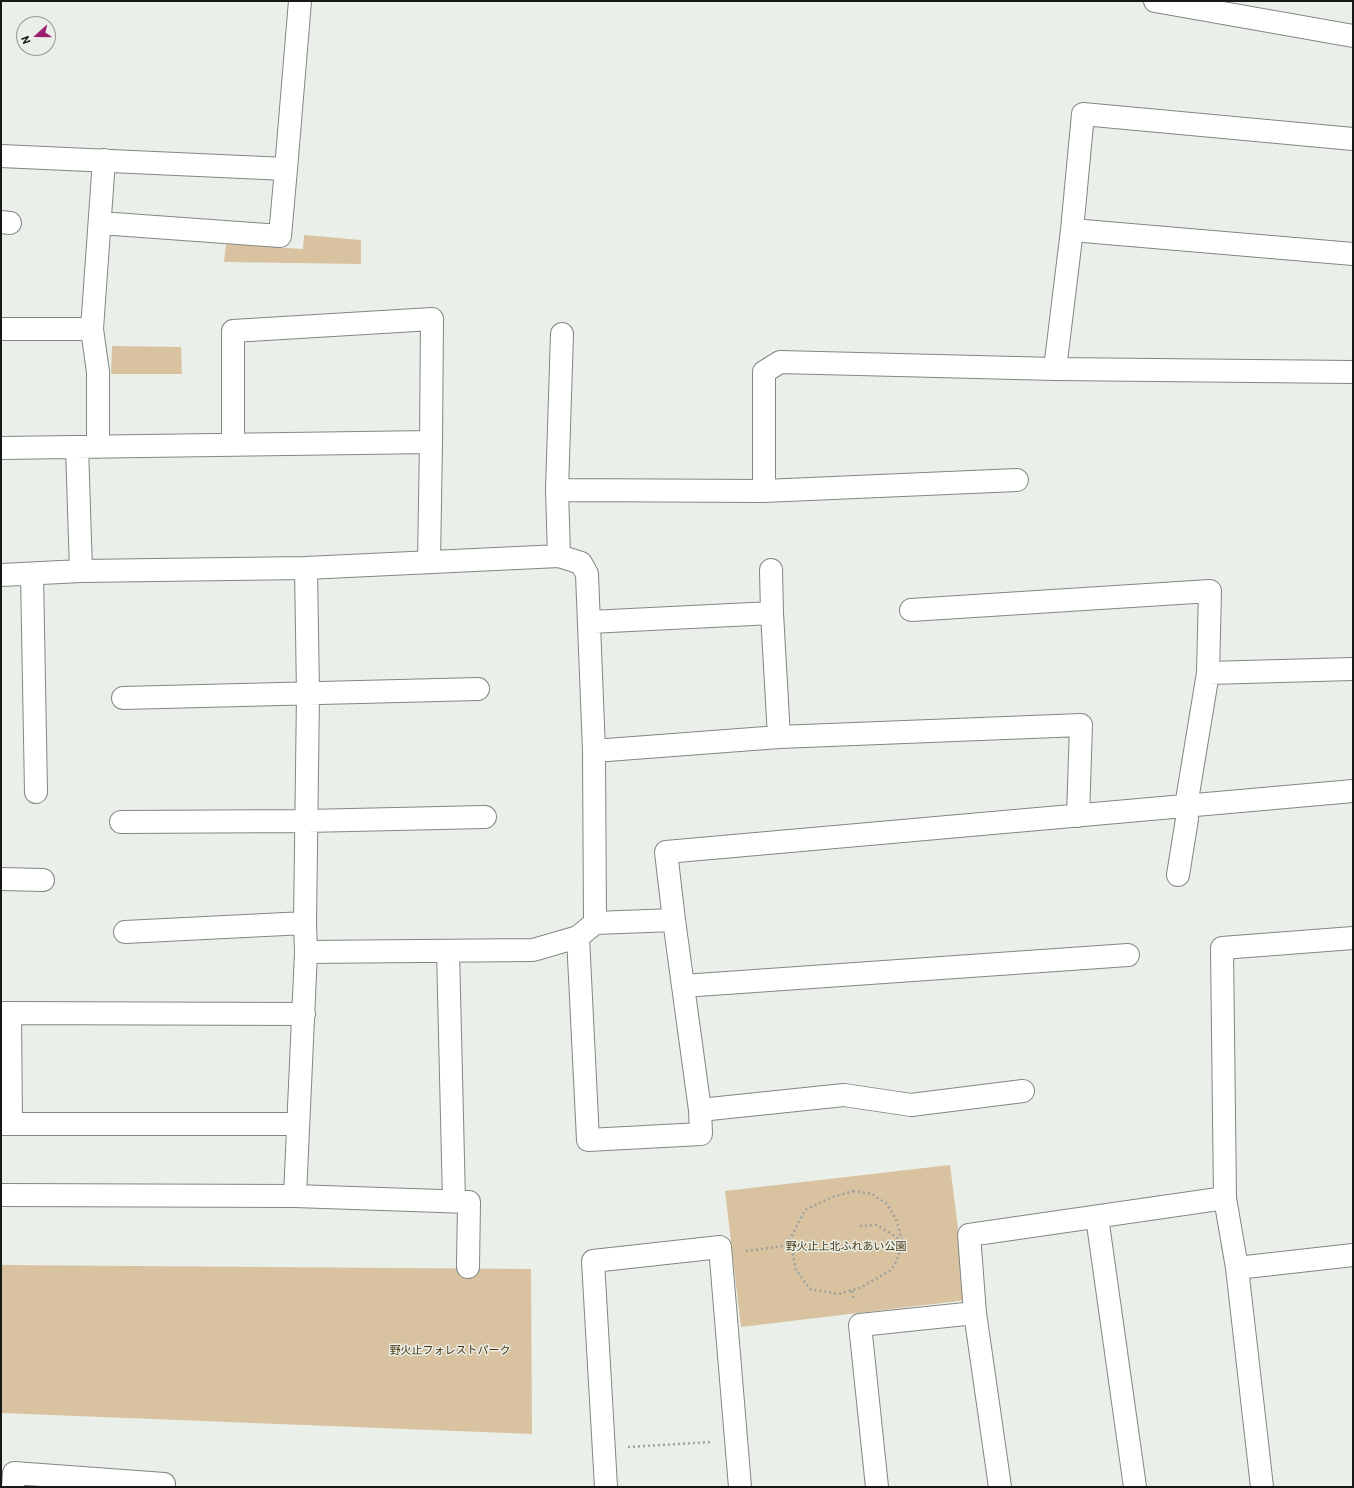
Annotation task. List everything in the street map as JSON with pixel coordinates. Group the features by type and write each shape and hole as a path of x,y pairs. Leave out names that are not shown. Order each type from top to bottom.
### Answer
{"street":[{"path":"100,223 280,236 300,1"},
{"path":"1155,1 1353,36"},
{"path":"1055,370 1072,230 1082,114 1353,139"},
{"path":"1,156 286,168"},
{"path":"81,571 88,447 98,372 92,329 104,160"},
{"path":"1072,230 1353,254"},
{"path":"232,444 233,331 432,319 429,562"},
{"path":"1,329 92,329"},
{"path":"559,556 557,490 562,334"},
{"path":"764,491 764,372 780,362 1055,370 1353,372"},
{"path":"1,448 431,442"},
{"path":"557,490 764,491 1017,480"},
{"path":"1,575 81,571 306,568 559,556 581,562 587,574 590,622 594,751 595,923"},
{"path":"295,1196 306,952 305,923 308,694 306,568"},
{"path":"771,570 779,737"},
{"path":"32,574 36,792"},
{"path":"911,610 1210,591 1208,673 1186,806 1187,819 1178,875"},
{"path":"590,622 772,613"},
{"path":"1208,673 1353,669"},
{"path":"123,698 478,689"},
{"path":"594,751 779,737 1081,725 1078,816"},
{"path":"578,937 588,1140 701,1134 700,1110 666,852 1353,791"},
{"path":"122,822 306,821 485,817"},
{"path":"1,879 43,880"},
{"path":"306,952 533,950 578,937 595,923 674,920"},
{"path":"125,932 305,923"},
{"path":"1262,1487 1237,1268 1225,1198 1222,948 1353,938"},
{"path":"448,951 454,1201"},
{"path":"683,986 1128,955"},
{"path":"298,1124 6,1124 6,1013 304,1014"},
{"path":"700,1110 844,1095 911,1105 1023,1091"},
{"path":"1,1195 295,1196 469,1202 468,1267"},
{"path":"1000,1487 975,1312 970,1235 1225,1198"},
{"path":"1097,1217 1135,1487"},
{"path":"606,1487 593,1261 720,1248 740,1487"},
{"path":"1237,1268 1353,1255"},
{"path":"877,1487 860,1325 975,1312"},
{"path":"13,1487 14,1473 164,1484 164,1487"}],"path":[{"path":"853,1191 872,1194 887,1204 896,1219 903,1243 896,1262 891,1270 860,1288 838,1294 810,1289 796,1270 790,1239 804,1210 830,1198 853,1191"},
{"path":"860,1226 876,1225 892,1234 903,1243"},
{"path":"720,1253 791,1246"},
{"path":"603,1449 736,1440"}],"green space":[{"path":"304,235 361,240 361,264 224,262 226,244 303,249"},
{"path":"112,346 181,347 182,374 111,374"},
{"name":"野火止上北ふれあい公園","path":"950,1165 967,1300 741,1327 725,1191"},
{"name":"野火止フォレストパーク","path":"1,1265 531,1269 532,1434 1,1413"}]}
